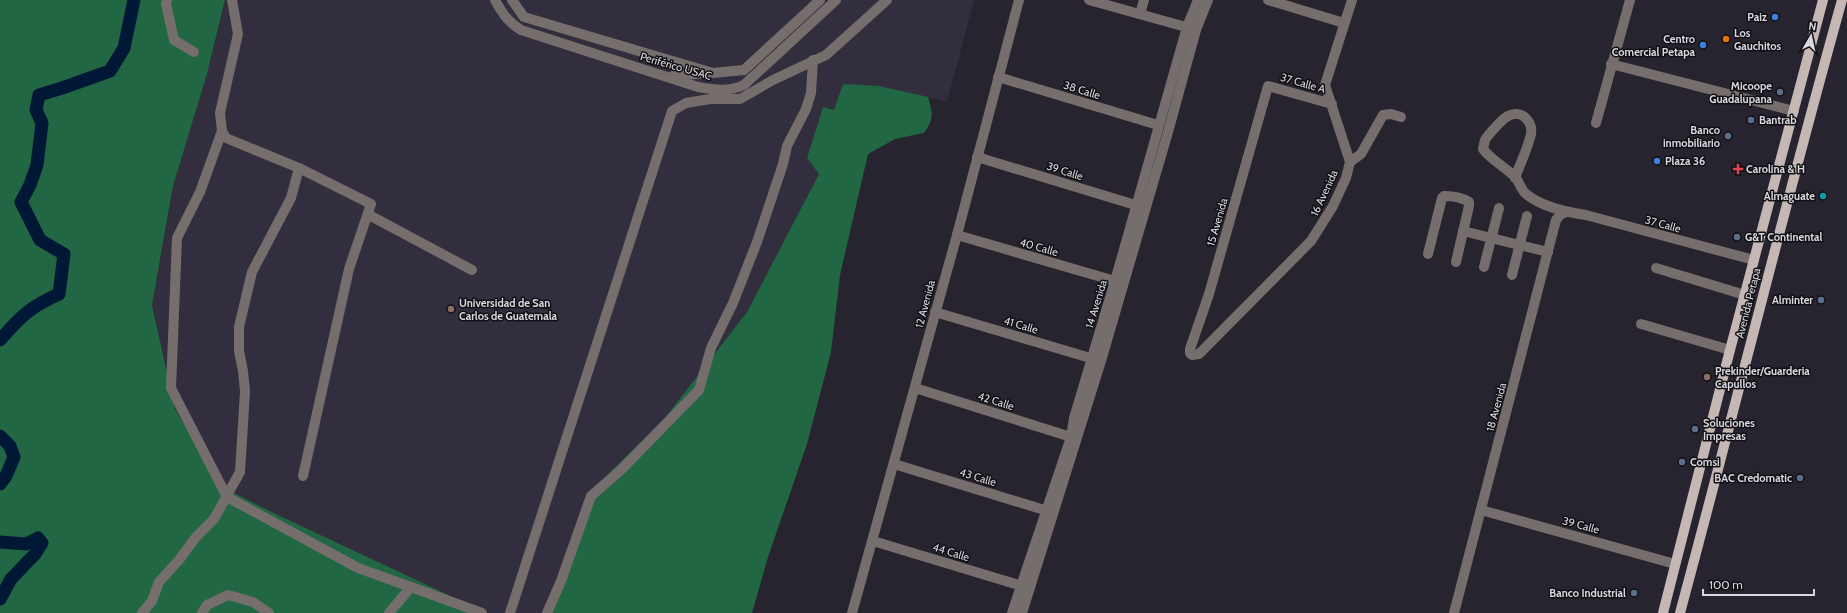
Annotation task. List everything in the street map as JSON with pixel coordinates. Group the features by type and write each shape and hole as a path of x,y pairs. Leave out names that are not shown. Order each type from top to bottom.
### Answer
{"main road":[{"name":"Avenida Petapa","path":"1663,613 1730,350 1823,0"},
{"name":"Avenida Petapa","path":"1680,613 1785,206 1842,0"},
{"path":"1773,188 1777,204 1785,206"},
{"path":"1739,317 1738,330 1742,337 1751,341"}],"street":[{"path":"167,0 166,4 174,40 194,52"},
{"path":"232,0 238,34 220,113 222,131 226,138 299,168 371,204 349,269 303,476"},
{"name":"Periférico USAC","path":"495,0 503,16 521,30 698,86 722,91 734,89 744,84 836,0"},
{"name":"Periférico USAC","path":"512,0 524,17 713,73 744,70 820,0"},
{"path":"510,613 672,111 686,103 710,99 740,99 813,60 826,55 887,0"},
{"name":"12 Avenida","path":"852,613 915,388 1019,0"},
{"path":"1089,0 1191,28"},
{"path":"1140,14 1144,0"},
{"name":"14 Avenida","path":"1012,613 1050,512 1141,206 1198,0"},
{"name":"14 Avenida","path":"1022,613 1071,437 1074,418 1096,360 1115,281 1141,206 1158,125 1191,28 1208,0"},
{"path":"1268,0 1344,23"},
{"name":"16 Avenida","path":"1199,354 1311,241 1333,206 1346,178 1350,162 1325,85 1352,0"},
{"path":"1596,124 1611,64 1630,0"},
{"path":"596,38 624,62"},
{"path":"547,613 561,581 591,496 621,470 699,390 711,348 733,302 757,242 783,164 787,146 806,109 811,93 813,60"},
{"path":"1611,64 1794,111"},
{"path":"667,76 713,73"},
{"name":"38 Calle","path":"998,77 1158,125"},
{"name":"37 Calle A","path":"1268,86 1332,104"},
{"name":"15 Avenida","path":"1199,354 1192,355 1190,353 1190,349 1209,294 1268,86"},
{"path":"1350,162 1362,154 1383,115 1391,114 1401,117"},
{"name":"37 Calle","path":"1515,178 1531,134 1531,126 1528,120 1522,115 1515,114 1508,116 1501,122 1485,141 1483,149 1489,157 1515,178 1524,192 1535,200 1566,212 1586,215 1754,260"},
{"path":"222,131 200,192 177,238 171,388 227,497 358,568 482,613"},
{"name":"39 Calle","path":"977,157 1141,206"},
{"path":"142,613 152,601 159,582 179,560 196,537 214,519 240,472 245,391 239,351 239,327 252,272 292,198 299,168"},
{"path":"1428,254 1442,198 1444,196 1466,200 1469,202 1456,262"},
{"path":"1484,267 1499,208"},
{"name":"18 Avenida","path":"1454,613 1556,220 1561,214 1566,212"},
{"path":"368,215 472,270"},
{"path":"1512,275 1527,216"},
{"path":"1463,231 1548,252"},
{"name":"40 Calle","path":"956,235 1115,281"},
{"path":"1656,268 1745,295"},
{"name":"41 Calle","path":"935,312 1096,360"},
{"path":"1641,324 1730,350"},
{"name":"42 Calle","path":"915,388 1071,437"},
{"name":"43 Calle","path":"894,464 1050,512"},
{"name":"39 Calle","path":"1481,510 1675,564"},
{"name":"44 Calle","path":"873,541 1022,586"},
{"path":"389,613 411,587"},
{"path":"202,613 207,605 228,595 253,602 269,613"}],"shaded area":[{"name":"Universidad de San Carlos de Guatemala","path":"225,0 974,0 947,102 879,86 834,110 823,107 807,158 819,174 747,312 664,419 547,613 487,613 280,516 222,487 175,409 152,305 173,186 207,74"}],"green space":[{"path":"0,0 225,0 207,74 173,186 152,305 175,409 222,487 280,516 487,613 0,613"},
{"path":"843,84 879,86 928,97 932,116 930,124 924,133 895,139 868,154 840,275 831,352 807,444 768,557 752,613 547,613 604,478 664,419 747,312 819,174 807,158 823,107 834,110"}],"waterway":[{"path":"0,340 26,313 40,303 59,294 64,254 40,240 21,202 30,185 37,165 42,123 36,110 39,95 110,71 124,48 134,0"},
{"path":"0,436 10,446 14,457 6,476 0,484"},
{"path":"0,542 26,544 38,538 42,543 35,554 11,579 0,599"}],"place":[{"name":"Paiz","path":"1775,17"},
{"name":"Los Gauchitos","path":"1726,39"},
{"name":"Centro Comercial Petapa","path":"1703,45"},
{"name":"Micoope Guadalupana","path":"1780,92"},
{"name":"Bantrab","path":"1751,120"},
{"name":"Banco inmobiliario","path":"1728,136"},
{"name":"Plaza 36","path":"1657,161"},
{"name":"Carolina & H","path":"1738,169"},
{"name":"Almaguate","path":"1823,196"},
{"name":"G&T Continental","path":"1737,237"},
{"name":"Alminter","path":"1821,300"},
{"name":"Universidad de San Carlos de Guatemala","path":"451,309"},
{"name":"Prekinder/Guarderia Capullos","path":"1707,377"},
{"name":"Soluciones Impresas","path":"1695,429"},
{"name":"Comsi","path":"1682,462"},
{"name":"BAC Credomatic","path":"1800,478"},
{"name":"Banco Industrial","path":"1634,593"}]}
